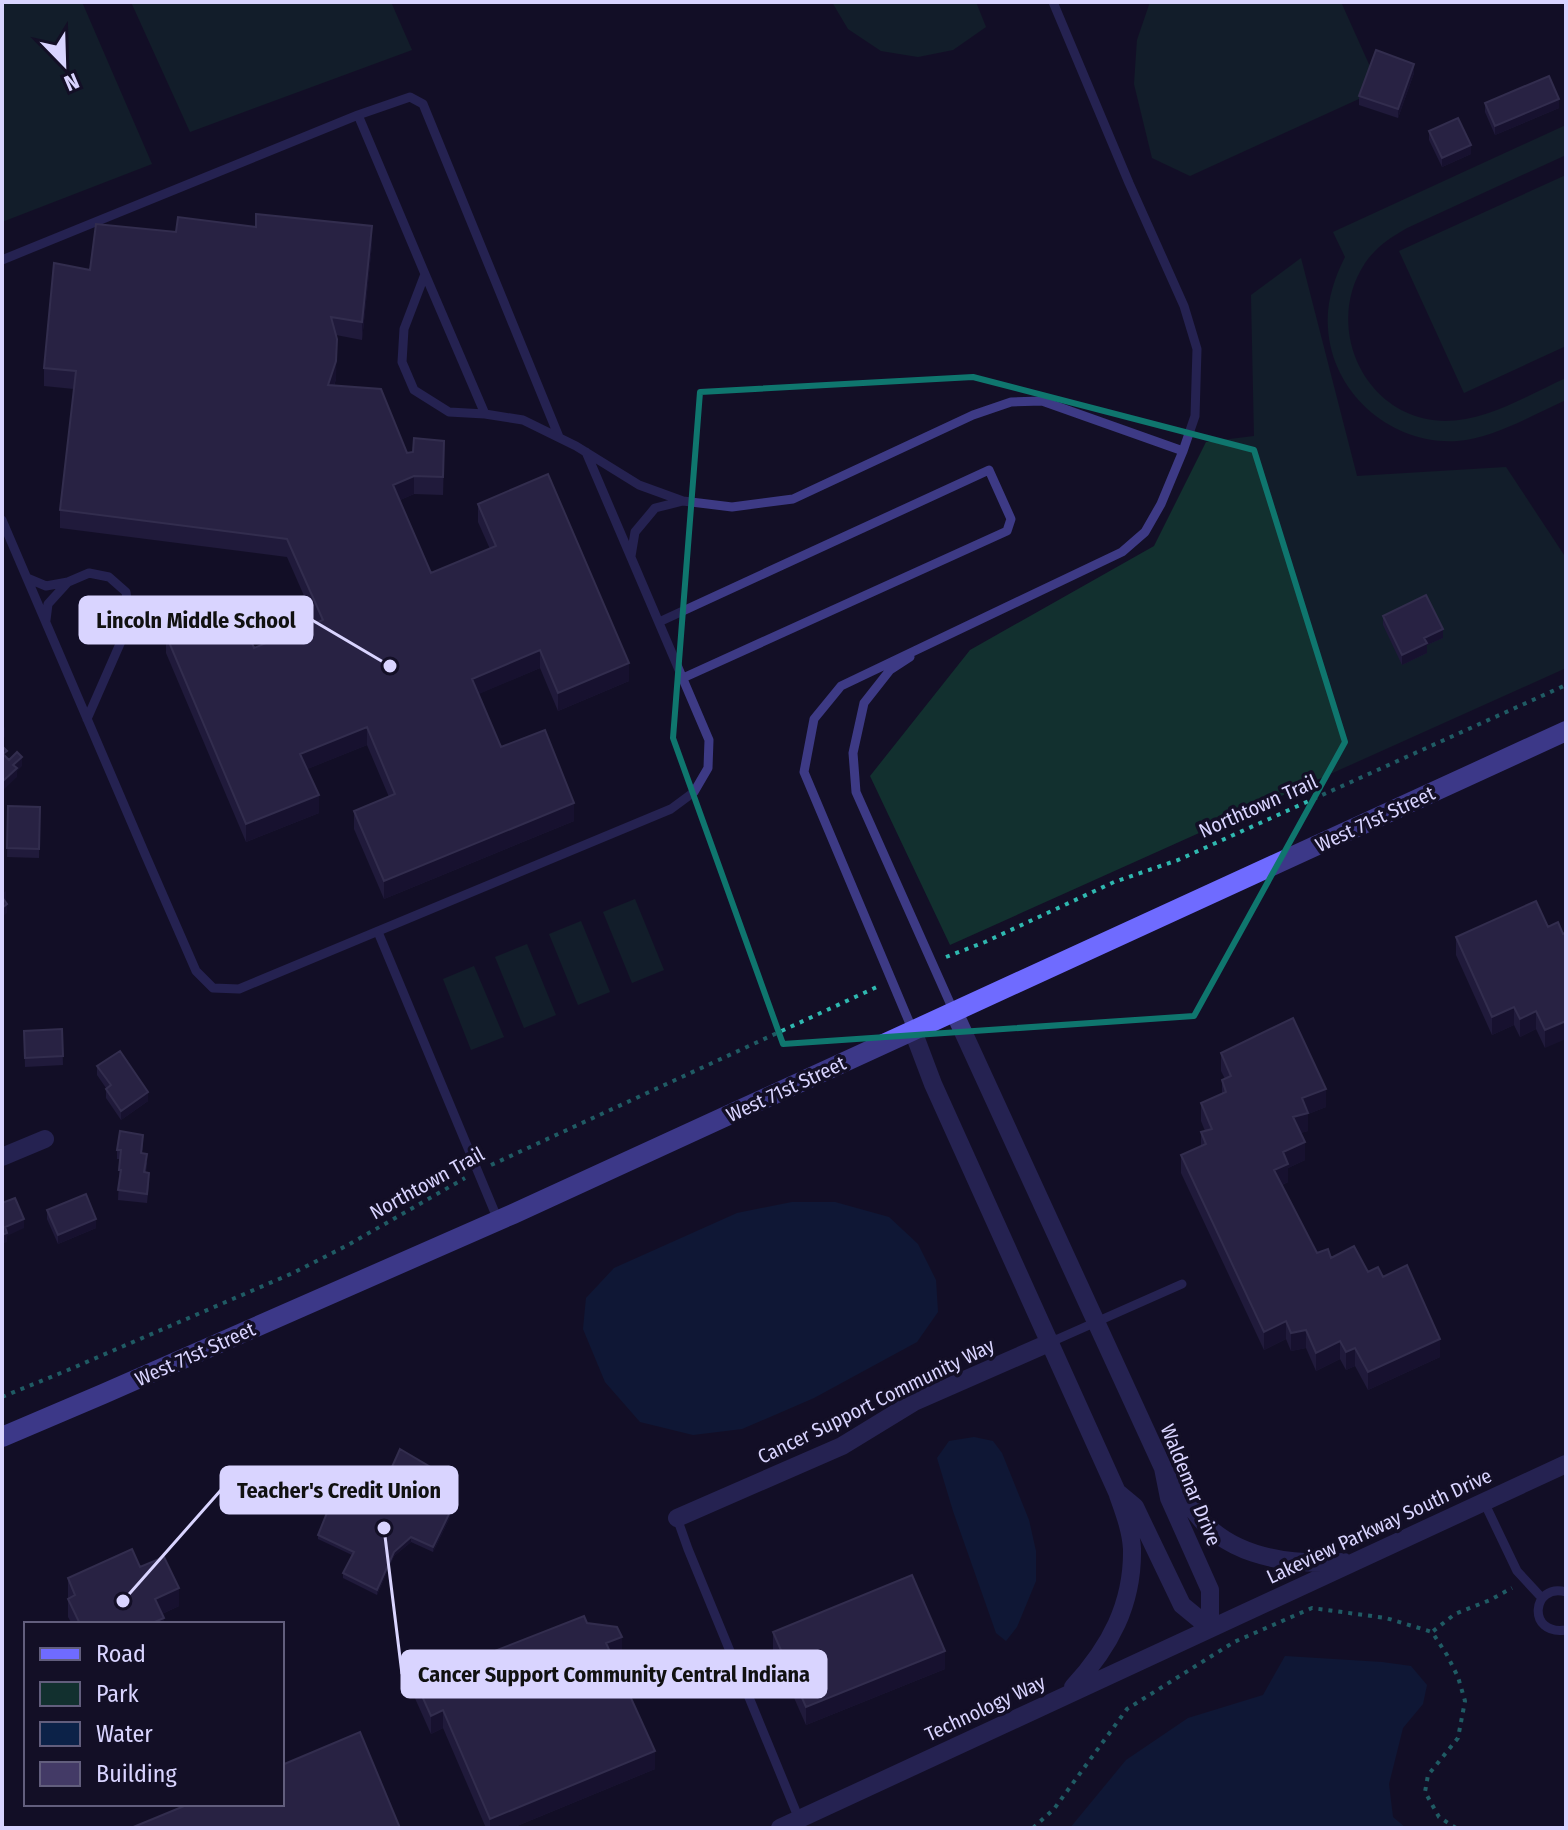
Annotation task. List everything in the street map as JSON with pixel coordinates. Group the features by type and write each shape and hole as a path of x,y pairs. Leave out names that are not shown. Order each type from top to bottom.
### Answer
{"main road":[{"name":"West 71st Street","path":"2,1437 498,1220 1566,731"}],"street":[{"name":"Waldemar Drive","path":"954,1012 1163,1468 1169,1498 1210,1590 1210,1628"},
{"path":"913,1031 933,1084 1117,1492 1127,1523 1132,1547 1127,1597 1121,1619 1090,1669 1067,1694"},
{"path":"2,1157 45,1139"},
{"name":"Cancer Support Community Way","path":"677,1518 842,1446 914,1402 1051,1342"},
{"name":"Lakeview Parkway South Drive","path":"1210,1628 1566,1464"},
{"path":"1163,1468 1207,1526 1243,1549 1294,1561 1355,1561"},
{"path":"1117,1492 1135,1507 1182,1605 1210,1628"},
{"name":"Technology Way","path":"780,1828 1210,1628"}],"lane":[{"path":"913,1031 804,772 814,719 841,686 1122,552 1145,532 1161,504 1195,416 1197,349 1184,306 1053,2"},
{"path":"2,260 358,115 410,97 423,104 559,437"},
{"path":"358,115 485,414"},
{"path":"425,274 404,329 402,362 414,390 449,412 523,420 586,452 639,485 683,501 732,507 793,499 973,415 1011,402 1042,401 1183,451"},
{"path":"2,520 196,971 213,988 239,989 671,809 694,792 708,768 709,740 586,452"},
{"path":"659,622 989,470 1011,519 1007,531 683,678"},
{"path":"631,557 635,532 655,508 683,501"},
{"path":"27,578 46,586 68,582 89,573 109,577 126,592 130,621 87,719"},
{"path":"45,622 48,604 68,582"},
{"path":"943,636 890,670 864,703 853,753 856,792 954,1012"},
{"path":"378,932 498,1220"},
{"path":"1051,1342 1182,1284"},
{"path":"1484,1502 1517,1571 1542,1598"},
{"path":"677,1518 799,1819"},
{"path":"1566,1592 1550,1591 1542,1598 1538,1608 1539,1619 1546,1628 1556,1632 1566,1630"}],"path":[{"name":"Northtown Trail","path":"932,964 1114,882 1178,860 1566,685"},
{"name":"Northtown Trail","path":"2,1397 293,1273 478,1171 892,980"},
{"path":"1432,1632 1455,1614 1526,1581"},
{"path":"1033,1828 1054,1809 1127,1709 1234,1642 1312,1608 1386,1618 1432,1632 1458,1677 1465,1701 1458,1738 1428,1775 1425,1792 1439,1817 1456,1828"}],"highlighted area":[{"path":"973,377 1254,450 1345,742 1194,1016 783,1044 673,738 700,392"}],"green space":[{"path":"2,2 82,2 152,164 2,222"},
{"path":"131,2 391,2 412,50 190,132"},
{"path":"832,2 976,2 986,27 953,50 918,57 881,51 848,29"},
{"path":"1150,2 1341,2 1372,71 1361,98 1190,176 1152,158 1134,84 1137,40"},
{"path":"1566,125 1566,155 1407,228 1379,247 1365,263 1353,288 1348,315 1351,341 1359,366 1374,388 1393,405 1417,417 1445,421 1477,417 1566,378 1566,400 1499,431 1457,441 1433,440 1389,424 1353,394 1332,352 1328,309 1345,257 1333,232"},
{"path":"1566,175 1566,346 1464,393 1399,251"},
{"path":"1301,258 1357,476 1506,467 1566,558 1566,668 950,945 870,776 970,650 1154,546 1206,442 1254,436 1251,295"},
{"path":"635,899 664,970 632,983 603,912"},
{"path":"581,921 610,992 578,1005 549,934"},
{"path":"527,944 556,1015 524,1028 495,957"},
{"path":"474,966 504,1037 471,1050 443,979"}],"water":[{"path":"792,1202 835,1202 889,1217 918,1244 936,1280 938,1312 917,1342 814,1398 742,1429 693,1435 640,1422 605,1382 583,1329 586,1298 614,1268 737,1213"},
{"path":"974,1437 993,1441 1002,1453 1029,1520 1036,1551 1036,1581 1017,1627 1006,1641 996,1633 937,1458 949,1441"},
{"path":"1285,1656 1411,1666 1427,1685 1423,1704 1403,1728 1389,1784 1393,1817 1406,1828 1070,1828 1126,1760 1188,1718 1263,1695"}],"building":[{"path":"1376,50 1414,64 1398,109 1359,96"},
{"path":"1549,76 1559,99 1495,126 1485,103"},
{"path":"1458,118 1471,145 1442,158 1429,131"},
{"path":"256,214 372,226 362,322 331,317 337,339 336,361 328,385 381,389 407,453 413,452 414,438 444,441 443,477 414,476 393,485 431,573 496,546 478,504 548,474 629,663 558,693 540,650 472,679 501,747 545,730 574,803 384,881 354,811 395,794 367,727 300,754 319,795 246,824 166,635 237,606 254,648 323,620 287,539 60,510 76,371 44,368 54,263 90,270 96,224 176,232 178,217 256,227"},
{"path":"1426,595 1443,629 1424,638 1427,643 1402,655 1383,616"},
{"path":"2,746 7,751 3,754 9,760 17,752 22,757 13,765 17,768 2,782"},
{"path":"8,806 40,807 39,849 7,848"},
{"path":"1536,901 1548,927 1558,922 1563,934 1566,933 1566,1021 1545,1030 1536,1011 1520,1019 1514,1007 1492,1017 1456,937"},
{"path":"1293,1018 1326,1089 1302,1098 1308,1113 1293,1117 1305,1142 1283,1152 1288,1164 1274,1170 1317,1253 1328,1249 1331,1258 1354,1246 1368,1272 1378,1267 1383,1277 1407,1265 1440,1339 1368,1372 1355,1348 1346,1352 1340,1341 1316,1353 1306,1330 1291,1333 1286,1321 1264,1332 1181,1155 1206,1144 1201,1132 1212,1129 1201,1103 1226,1092 1222,1080 1231,1076 1221,1053"},
{"path":"62,1029 63,1056 25,1058 24,1031"},
{"path":"120,1051 148,1092 121,1111 106,1089 111,1085 97,1066"},
{"path":"120,1131 143,1135 141,1153 147,1154 144,1172 149,1173 147,1194 118,1190"},
{"path":"86,1194 96,1219 58,1235 47,1210"},
{"path":"15,1198 24,1219 5,1227 7,1233 2,1235 2,1203"},
{"path":"400,1449 432,1468 417,1498 450,1512 433,1547 411,1537 394,1552 377,1590 343,1573 354,1552 318,1535 333,1498 357,1510 365,1500 379,1496"},
{"path":"132,1549 140,1567 164,1557 179,1588 155,1599 164,1618 155,1622 79,1622 68,1599 75,1595 68,1578"},
{"path":"912,1575 945,1651 806,1707 773,1632"},
{"path":"584,1616 587,1623 617,1627 622,1637 606,1643 655,1751 490,1819 443,1710 431,1716 409,1667 434,1657 441,1672"},
{"path":"360,1732 400,1828 131,1828 184,1806 284,1806 284,1764"}],"place":[{"name":"Lincoln Middle School","path":"390,666"},
{"name":"Cancer Support Community Central Indiana","path":"384,1528"},
{"name":"Teacher's Credit Union","path":"123,1601"}]}
